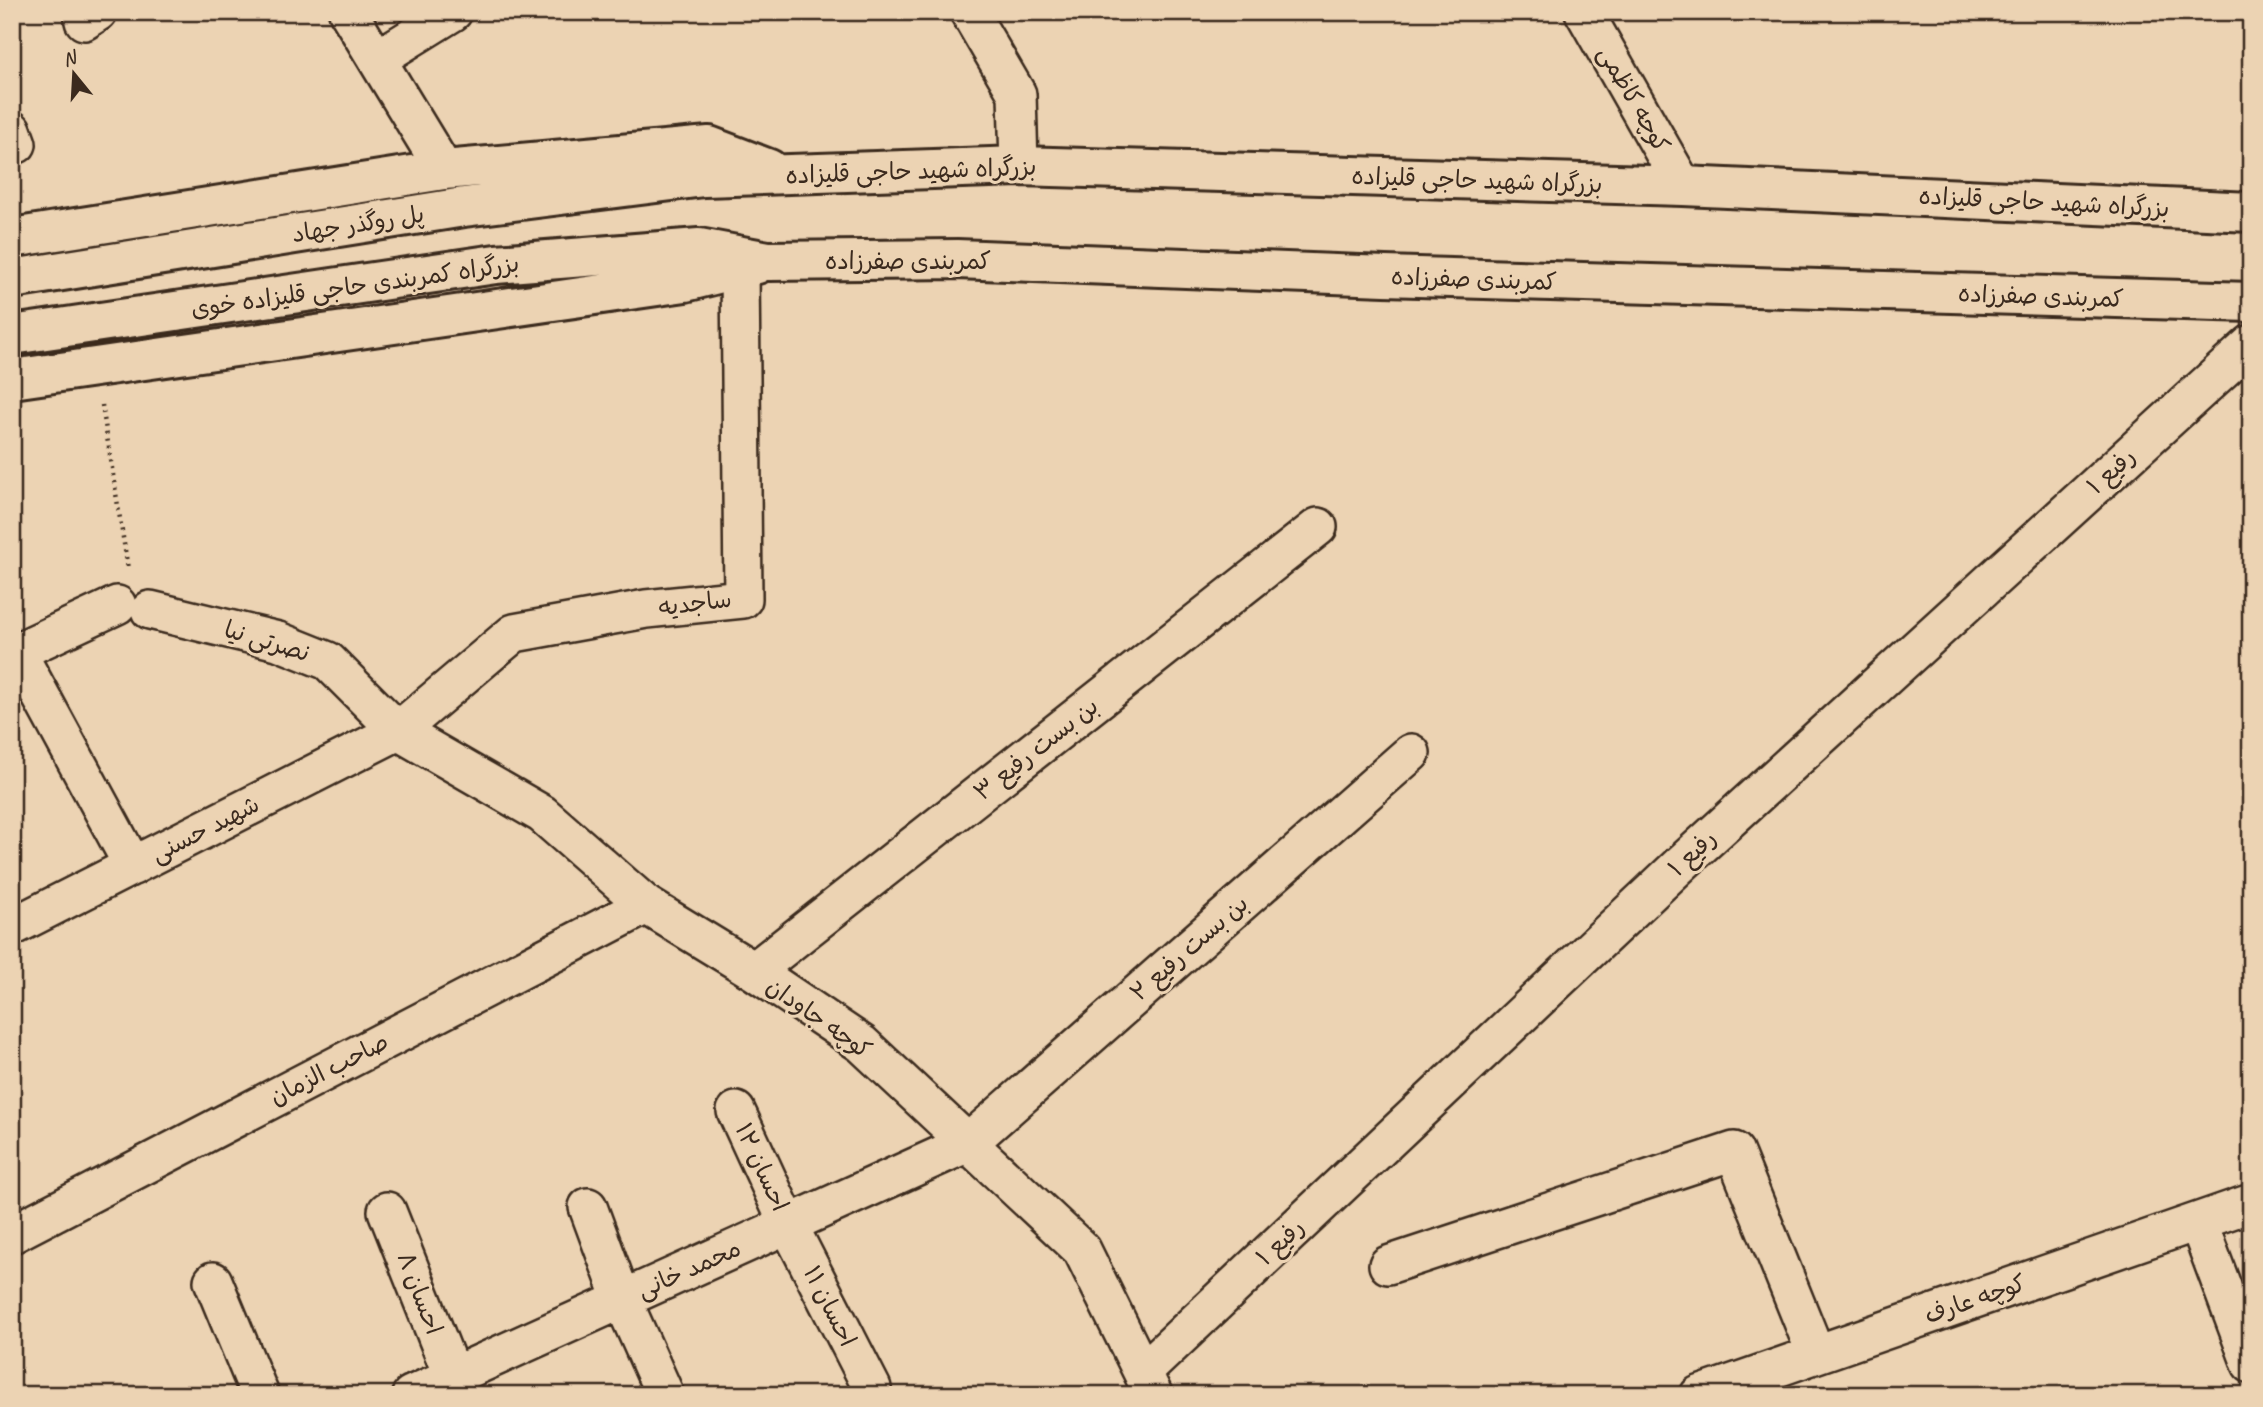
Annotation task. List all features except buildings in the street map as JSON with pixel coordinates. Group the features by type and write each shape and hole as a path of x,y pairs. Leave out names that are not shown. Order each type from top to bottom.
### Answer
{"highway":[{"path":"12,238 444,170 709,146 784,174"},
{"name":"بزرگراه شهید حاجی قلیزاده","path":"704,177 1019,166 1684,186 2251,212"},
{"name":"پل روگذر جهاد","path":"12,279 464,207 704,177"},
{"name":"کمربندی صفرزاده","path":"699,247 754,264 957,259 1385,276 2251,302"},
{"name":"بزرگراه کمربندی حاجی قلیزاده خوی","path":"12,335 496,264 699,247"},
{"path":"12,379 685,282 754,264"}],"street":[{"path":"348,12 444,170"},
{"path":"377,59 453,12"},
{"path":"969,12 1017,94 1019,166"},
{"name":"کوچه کاظمی","path":"1584,12 1684,186"},
{"name":"ساجدیه","path":"398,731 514,633 646,609 743,599 754,264"},
{"name":"رفیع ۱","path":"1148,1384 1682,863 2251,344"},
{"name":"بن بست رفیع ۳","path":"754,971 1318,527"},
{"path":"132,599 15,653 133,866"},
{"name":"نصرتی نیا","path":"132,599 278,641 328,661 398,731"},
{"name":"شهید حسنی","path":"12,927 398,731"},
{"name":"کوچه جاودان","path":"398,731 542,814 646,905 754,971 862,1044 1082,1250 1148,1384"},
{"name":"بن بست رفیع ۲","path":"968,1143 1411,753"},
{"name":"صاحب الزمان","path":"12,1234 646,905"},
{"name":"احسان ۱۲","path":"736,1111 788,1224"},
{"name":"محمد خانی","path":"411,1395 456,1385 622,1299 968,1143"},
{"path":"1388,1265 1734,1151 1816,1354"},
{"name":"کوچه عارف","path":"1699,1395 2251,1203"},
{"path":"588,1207 622,1299 665,1395"},
{"name":"احسان ۸","path":"387,1211 456,1385"},
{"path":"2198,1222 2251,1364"},
{"name":"احسان ۱۱","path":"788,1224 872,1388"},
{"path":"213,1281 260,1395"}],"path":[{"path":"96,367 132,599"}]}
